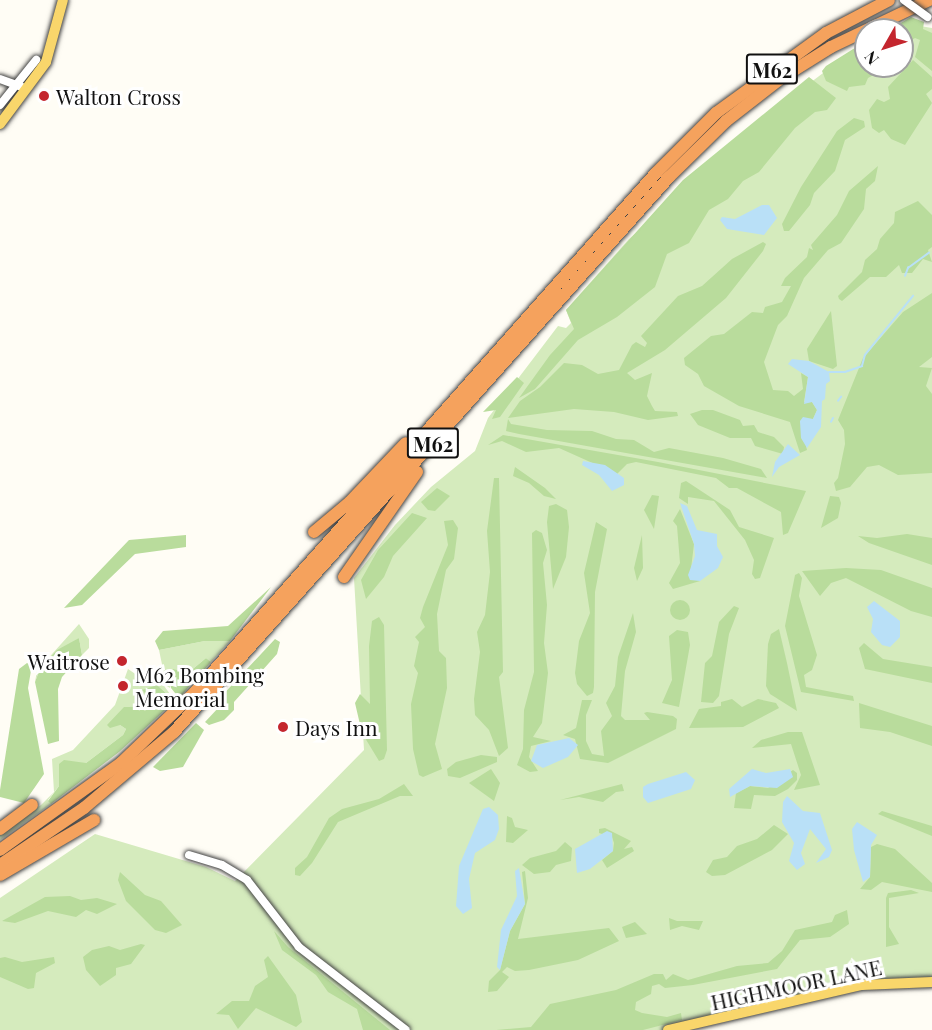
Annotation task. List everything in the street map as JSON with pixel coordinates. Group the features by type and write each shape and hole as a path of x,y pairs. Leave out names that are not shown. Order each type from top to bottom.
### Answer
{"highway":[{"name":"M62","path":"0,850 121,763 196,691 656,173 716,113 826,33 889,0"},
{"name":"M62","path":"0,865 84,808 174,732 669,177 726,121 780,79 831,47 929,0"},
{"path":"314,532 457,397"},
{"path":"344,577 462,411"},
{"path":"0,829 32,805"},
{"path":"0,875 94,820"}],"main road":[{"path":"0,124 53,47 63,0"},
{"name":"HIGHMOOR LANE","path":"668,1030 862,985 932,982"}],"street":[{"path":"904,0 929,19"},
{"path":"0,105 23,88 36,60"},
{"path":"0,79 23,88"},
{"path":"189,855 222,866 247,880 300,947 406,1030"}],"green space":[{"path":"914,18 924,22 923,29 932,33 932,71 915,57 920,40 915,38"},
{"path":"914,28 932,28 932,982 903,981 668,1030 0,1030 0,898 95,834 206,867 235,881 364,750 354,578 395,525 431,487 475,451 488,418 558,326 566,328 571,323 566,310 629,239 786,101 843,58 854,62 854,78 914,78"},
{"path":"854,48 854,78 868,78 865,85 849,87 847,91 826,81 822,71"},
{"path":"914,61 932,77 932,89 926,94 932,103 905,145 891,139 884,130 879,133 872,128 869,110 877,99 884,102 890,99 888,87 896,78 914,78"},
{"path":"809,77 836,98 827,110 815,112 795,128 759,172 743,181 728,199 709,210 689,243 667,254 655,287 617,317 578,340 535,389 519,398 550,355 574,329 566,310 683,180"},
{"path":"854,118 864,121 865,127 845,140 835,171 814,193 810,205 789,231 784,231 782,224 801,187 837,131"},
{"path":"878,166 875,181 866,189 864,209 841,243 828,250 804,278 787,316 778,325 764,362 773,390 788,391 794,396 803,389 801,373 808,377 804,402 812,402 817,410 813,419 800,421 807,450 800,453 790,422 739,406 704,386 698,374 685,365 684,358 711,336 724,334 752,312 763,313 765,307 782,302 791,286 781,286 785,278 807,257 809,248 813,250 811,245 837,215 849,191"},
{"path":"918,201 932,215 932,247 928,250 932,262 923,259 912,273 902,273 899,265 886,277 870,277 842,301 839,299 838,296 862,272 865,260 877,249 880,239 894,223 895,212"},
{"path":"763,242 766,244 763,251 726,298 665,350 627,373 635,380 652,373 647,396 655,411 677,412 678,416 648,420 614,412 574,409 508,418 520,401 540,387 564,363 582,365 598,374 619,370 632,345 636,342 645,347 647,343 641,336 678,296 702,286 732,259"},
{"path":"932,293 932,357 919,367 932,368 926,386 932,394 932,473 898,475 879,465 867,467 850,487 836,491 834,483 838,478 845,444 844,430 838,420 863,358 903,312"},
{"path":"831,311 837,366 833,369 809,361 807,349"},
{"path":"517,377 524,383 500,417 492,419 496,410 483,412"},
{"path":"702,410 713,410 740,420 743,426 754,425 758,432 774,437 784,447 783,454 755,446 751,438 730,438 698,425 690,414"},
{"path":"508,419 511,424 547,430 592,431 616,439 634,440 654,452 669,448 723,458 761,469 767,478 519,434 506,431"},
{"path":"503,435 806,491 788,533 783,535 781,512 737,488 729,488 716,478 636,462 627,464 617,474 559,448 526,452 502,441 488,445"},
{"path":"515,467 545,488 556,499 544,496 529,483 513,476"},
{"path":"494,478 499,478 503,672 499,677 508,748 499,756 489,730 475,715 474,699 480,652 477,632 485,615 490,572 487,531"},
{"path":"686,481 730,510 739,527 774,538 760,578 755,579 752,574 754,560 745,540 714,501 688,497 688,504 679,498 681,483"},
{"path":"437,488 450,496 435,511 428,510 421,502"},
{"path":"652,495 659,496 654,529 644,510"},
{"path":"830,496 839,497 841,503 838,518 821,528"},
{"path":"556,504 567,510 569,527 566,557 553,589 547,522 549,506"},
{"path":"680,509 694,544 691,569 700,581 673,589 669,583 680,563 677,526 673,521"},
{"path":"412,513 427,518 393,556 384,577 366,599 361,580 378,550"},
{"path":"453,520 458,528 454,559 446,570 437,614 439,651 446,658 447,688 435,744 442,769 423,777 419,775 413,749 411,704 418,673 414,666 419,642 415,637 425,627 420,618 423,607 448,545 444,521"},
{"path":"596,522 607,529 595,592 594,687 593,693 587,696 577,684 575,673 579,641 590,613 584,573"},
{"path":"536,530 542,533 547,550 543,563 547,605 544,643 548,673 542,723 533,737 551,741 531,746 529,757 538,771 530,772 517,765 523,749 524,710 534,672 532,533"},
{"path":"907,534 932,538 932,565 869,543 858,536 877,538"},
{"path":"186,535 186,547 135,554 82,605 64,608 129,540"},
{"path":"642,535 643,568 637,581 634,568"},
{"path":"846,568 881,570 932,588 932,617 911,611 846,578 831,583 820,596 802,571"},
{"path":"799,573 802,578 799,596 817,655 812,670 804,675 806,687 853,696 854,701 801,692 785,626 795,575"},
{"path":"271,587 230,641 205,641 159,650 155,641 163,631 228,626"},
{"path":"680,600 687,603 690,610 687,617 680,620 673,617 670,610 673,603"},
{"path":"734,606 739,608 729,634 719,696 713,703 701,702 705,663 712,656 719,622"},
{"path":"633,613 636,632 625,671 621,716 625,720 650,720 644,713 647,712 673,716 677,719 676,729 608,763 580,759 575,739 563,735 576,728 582,700 592,700 586,715 586,741 592,754 604,756 601,731 612,716 606,703 615,686 618,657"},
{"path":"379,617 384,625 387,750 384,759 379,761 362,733 355,703 360,694 370,704 369,646 372,621"},
{"path":"79,624 89,639 89,648 82,655 79,638 40,669 35,682 37,671"},
{"path":"779,629 797,711 770,694 766,686 768,644 771,634"},
{"path":"677,630 688,632 690,645 679,707 662,703 672,680 669,636"},
{"path":"79,638 82,655 62,677 58,689 59,741 48,744 35,682 40,669 57,650"},
{"path":"275,639 280,642 277,654 234,702 234,710 224,720 209,725 205,722 220,706 217,701"},
{"path":"205,641 230,641 211,662 206,658 188,673 169,676 170,688 162,683 175,701 157,685 143,691 150,699 145,711 120,725 126,729 123,735 86,763 59,764 59,786 48,800 51,804 0,840 0,832 41,805 54,792 52,759 73,750 115,705 128,669 147,682 155,675 160,680 164,674 159,650"},
{"path":"864,643 883,659 932,667 932,683 865,669 859,648"},
{"path":"206,658 211,662 179,698 171,688 169,676 173,669 188,673"},
{"path":"27,663 32,665 28,688 44,774 24,803 0,797 0,790 19,669"},
{"path":"157,685 175,701 119,752 51,804 48,801 59,786 59,764 64,760 86,763 123,735 126,729 120,725 110,728 107,725 124,707 139,707 145,711 150,699 142,690"},
{"path":"732,699 742,707 758,699 776,703 779,708 743,727 689,728 699,709 721,706 721,702"},
{"path":"859,703 932,726 932,746 890,732 860,728"},
{"path":"196,723 204,730 183,767 160,771 153,767"},
{"path":"788,732 802,732 820,785 794,790 801,775 791,744 752,748 761,740"},
{"path":"481,755 497,757 497,762 460,778 448,776 447,769 456,762"},
{"path":"491,769 500,783 494,801 469,783"},
{"path":"793,770 797,773 797,780 788,789 775,796 754,795 751,809 734,808 736,793 750,786 768,788"},
{"path":"404,784 413,796 400,796 338,822 312,863 300,876 295,875 295,868 307,857 329,818 342,809 379,799"},
{"path":"622,784 624,791 616,792 603,802 579,797 560,800"},
{"path":"882,811 932,826 932,836 878,814"},
{"path":"507,816 512,818 515,827 528,830 513,843 506,842"},
{"path":"774,825 788,834 772,850 725,875 712,876 706,872 713,860 727,857 737,846 757,839"},
{"path":"605,828 631,841 624,849 632,847 634,851 607,868 602,860 613,851 614,843 612,837 599,833 599,829"},
{"path":"565,842 572,848 571,861 556,865 550,872 534,874 522,865 530,858 556,851"},
{"path":"877,844 895,849 932,883 932,892 882,882 871,890 860,889 870,877 871,847"},
{"path":"525,871 528,898 518,939 609,928 619,941 578,960 529,970 515,971 507,967 502,972 509,977 497,991 488,992 489,981 500,970 510,931 525,904 522,872"},
{"path":"120,872 145,895 161,901 182,925 166,933 155,930 126,901 118,880"},
{"path":"911,890 919,893 889,898 889,927 899,944 886,947 886,898 888,893"},
{"path":"70,896 81,900 97,898 117,904 97,914 86,910 76,917 48,911 15,923 2,921 45,897"},
{"path":"847,910 849,924 830,937 800,940 777,969 693,985 665,988 659,984 652,986 651,994 636,1002 635,1010 642,1013 667,1017 681,1013 682,1020 643,1030 496,1030 531,1027 550,1004 616,990 654,974 663,974 666,980 673,974 688,980 737,966 768,963 782,951 795,930 832,922 835,915"},
{"path":"669,918 677,921 703,921 699,930 682,926 670,930"},
{"path":"635,922 647,934 626,938 622,927"},
{"path":"274,931 288,947 390,1030 363,1030 357,1009 328,992 316,975 282,950"},
{"path":"145,945 131,964 116,968 116,975 100,986 86,970 83,957 92,950 109,946 120,950"},
{"path":"268,956 296,995 302,1022 296,1027 256,1008 238,1029 229,1015 216,1014 232,1001 249,1001 255,986 268,977 264,960"},
{"path":"5,957 22,962 54,957 55,963 36,973 34,988 28,989 0,977 0,958"}],"water":[{"path":"762,205 769,205 777,218 764,235 727,229 720,220 722,217 735,219"},
{"path":"792,359 809,361 829,372 830,381 826,384 825,399 822,401 821,427 807,448 801,438 800,421 803,417 813,419 817,410 812,402 804,404 808,377 788,364"},
{"path":"788,444 800,455 779,467 772,477 775,462"},
{"path":"583,461 605,465 624,478 624,485 612,491 599,475 582,465"},
{"path":"680,503 687,506 697,530 717,534 717,546 723,557 718,568 700,581 690,580 688,575 695,556 694,544"},
{"path":"874,601 900,621 900,637 890,647 882,645 871,632 873,619 867,607"},
{"path":"569,738 578,745 568,757 543,768 531,761 537,745"},
{"path":"752,769 766,773 790,769 793,777 777,788 750,786 730,797 729,789"},
{"path":"686,772 695,780 691,789 648,803 643,797 643,787 648,784"},
{"path":"787,796 803,811 820,813 832,850 829,857 816,863 826,849 810,829 801,853 805,864 797,870 789,861 794,843 782,822 783,802"},
{"path":"489,807 498,815 499,829 495,840 475,853 469,879 472,908 463,914 456,906 459,866 483,809"},
{"path":"857,822 877,835 871,845 870,877 863,882 854,850 852,829"},
{"path":"607,831 612,833 613,851 590,869 577,873 575,849"},
{"path":"519,868 525,904 510,931 500,970 497,967 501,930 517,896 515,871"}],"waterway":[{"path":"905,276 908,268 929,253"},
{"path":"829,372 845,372 862,366 865,355 913,296"},
{"path":"838,401 841,397"},
{"path":"831,422 833,418"}],"place":[{"name":"Walton Cross","path":"44,96"},
{"name":"Waitrose","path":"122,661"},
{"name":"M62 Bombing Memorial","path":"123,686"},
{"name":"Days Inn","path":"283,727"}]}
